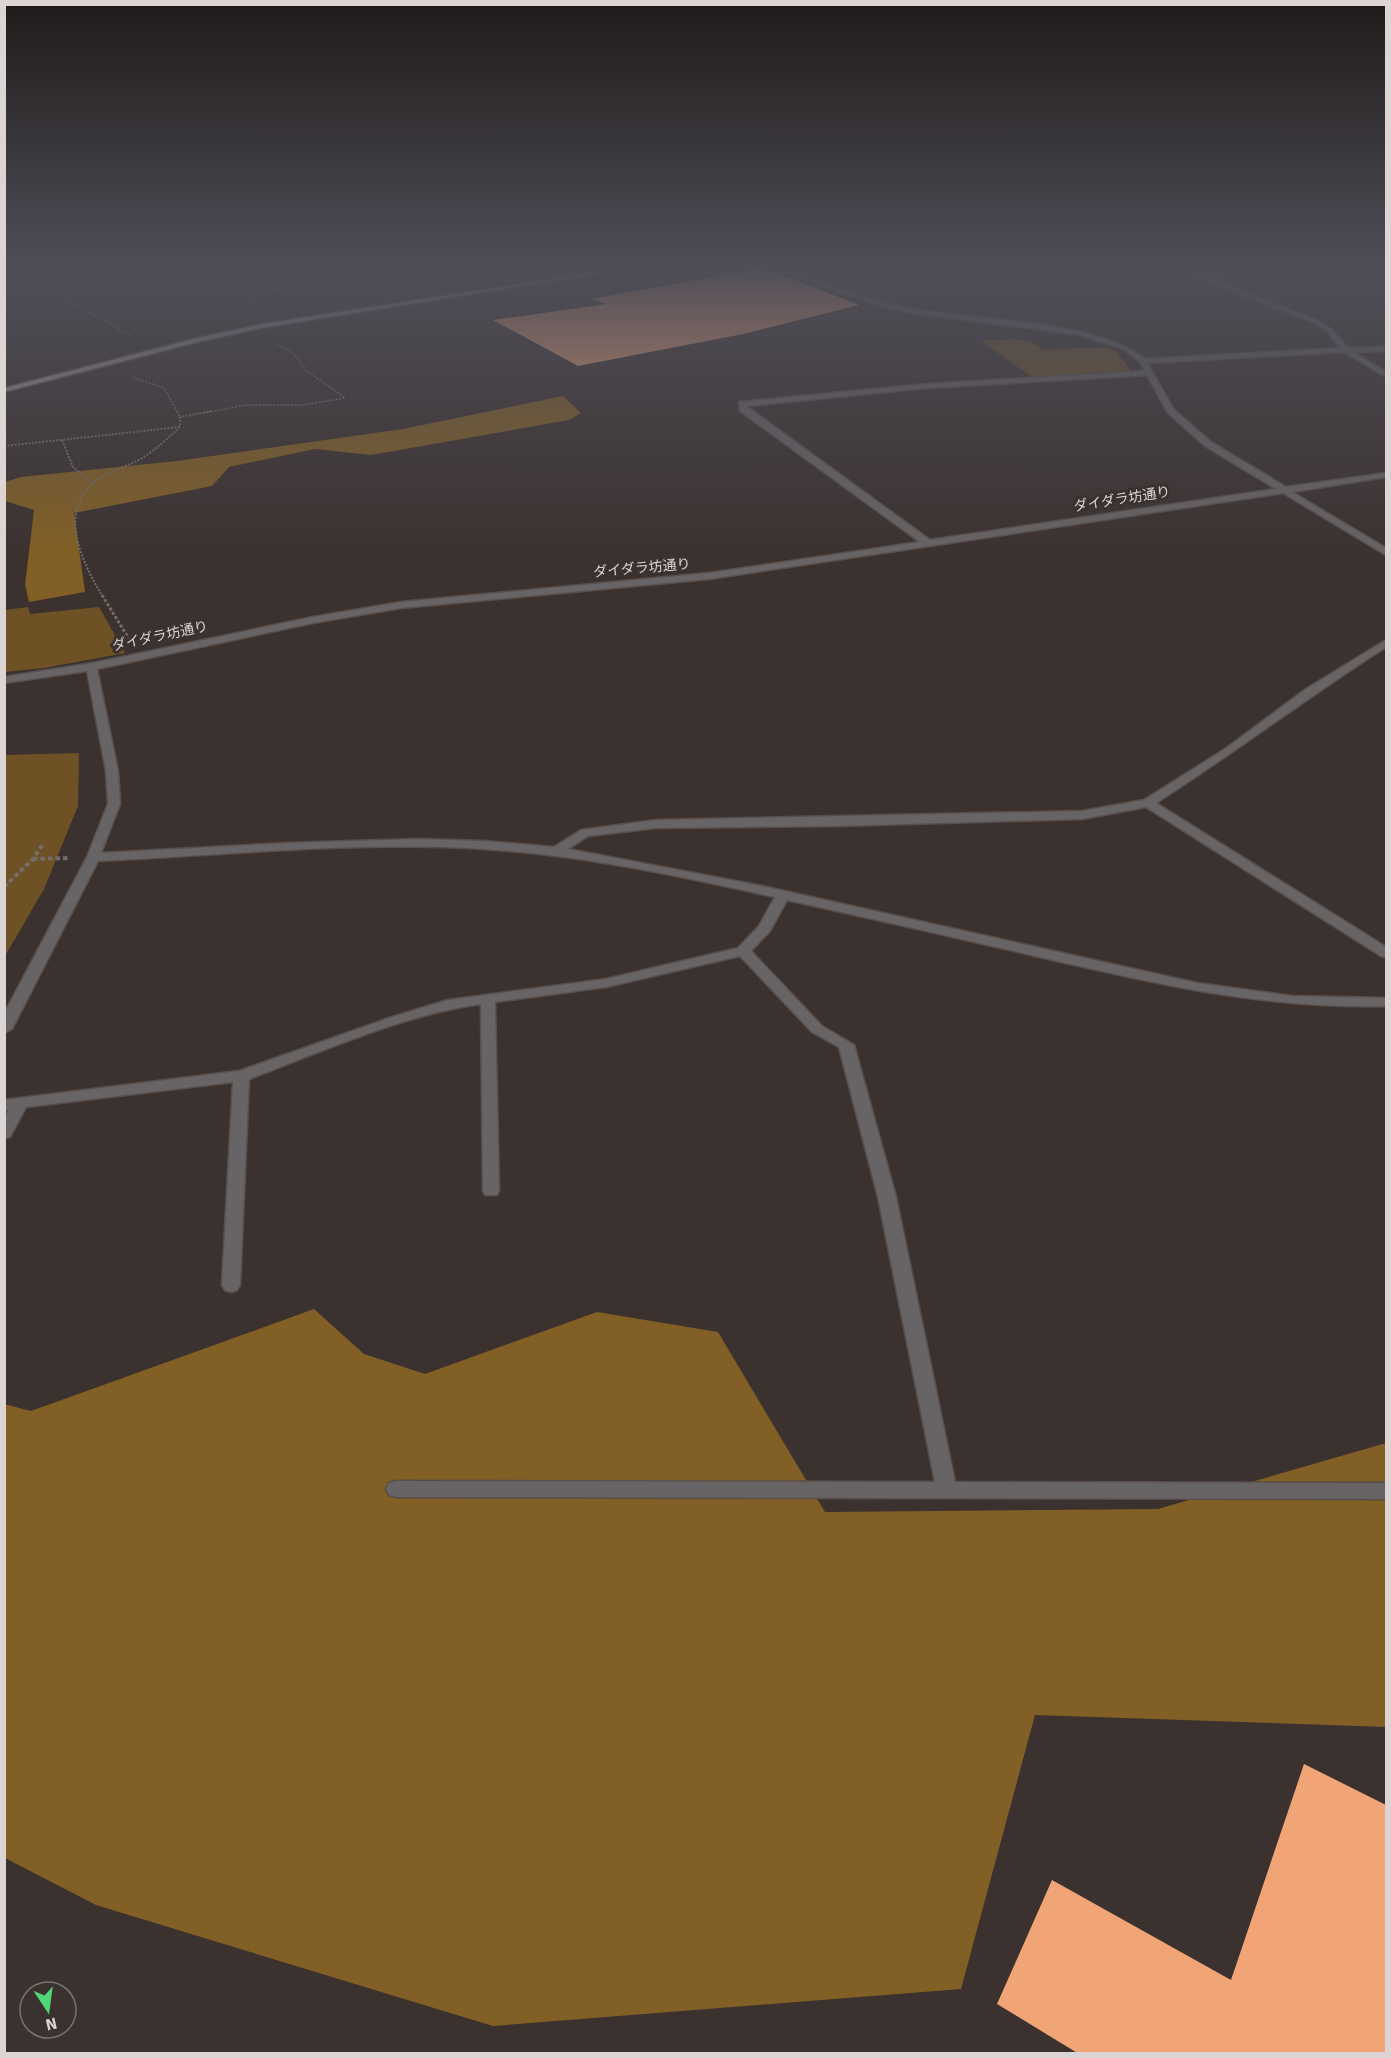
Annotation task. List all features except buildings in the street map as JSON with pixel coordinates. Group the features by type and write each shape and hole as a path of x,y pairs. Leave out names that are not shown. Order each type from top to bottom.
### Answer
{"main road":[{"path":"4,390 97,366"}],"street":[{"path":"1145,366 1171,411 1188,427 1231,459 1386,552"},
{"path":"1372,366 1386,375"},
{"path":"929,543 742,409 742,404 927,386 1148,373"},
{"name":"ダイダラ坊通り","path":"4,680 91,666 399,605 499,594 663,582 1386,476"},
{"path":"557,851 585,833 656,824 836,822 1082,815 1149,803 1229,752 1310,691 1386,643"},
{"path":"4,1029 93,857 114,804 114,788 91,666"},
{"path":"1149,803 1386,953"},
{"path":"93,857 423,843 557,851 611,859 1013,946 1146,978 1260,998 1356,1004 1386,1002"},
{"path":"4,1133 12,1105 242,1076 448,1004 606,983 743,951 765,927 782,896"},
{"path":"743,951 817,1029 846,1045 887,1197 947,1491"},
{"path":"488,999 491,1191"},
{"path":"231,1285 242,1076"},
{"path":"396,1489 1386,1491"}],"path":[{"path":"109,366 141,382 162,386 167,391 180,417 180,427"},
{"path":"180,417 246,405 303,405 345,398 303,366"},
{"path":"4,446 180,427"},
{"path":"139,656 75,543 73,522 76,502 93,483 139,459 180,427"},
{"path":"62,440 74,467 93,483"},
{"path":"4,887 33,859 43,844"},
{"path":"33,859 93,857"}],"shaded area":[{"path":"1016,366 1127,366 1131,371 1033,378"},
{"path":"563,396 581,413 569,420 371,455 315,449 229,467 212,486 74,513 85,592 29,602 25,585 34,510 5,501 5,482 21,477 177,461 403,429"},
{"path":"28,607 30,614 99,607 125,653 44,668 5,672 5,610"},
{"path":"79,753 78,806 44,889 5,956 5,755"},
{"path":"314,1309 364,1354 425,1374 597,1312 718,1332 825,1512 1158,1509 1386,1443 1386,1727 1035,1715 961,1989 493,2026 96,1905 5,1858 4,1404 31,1411"}]}
